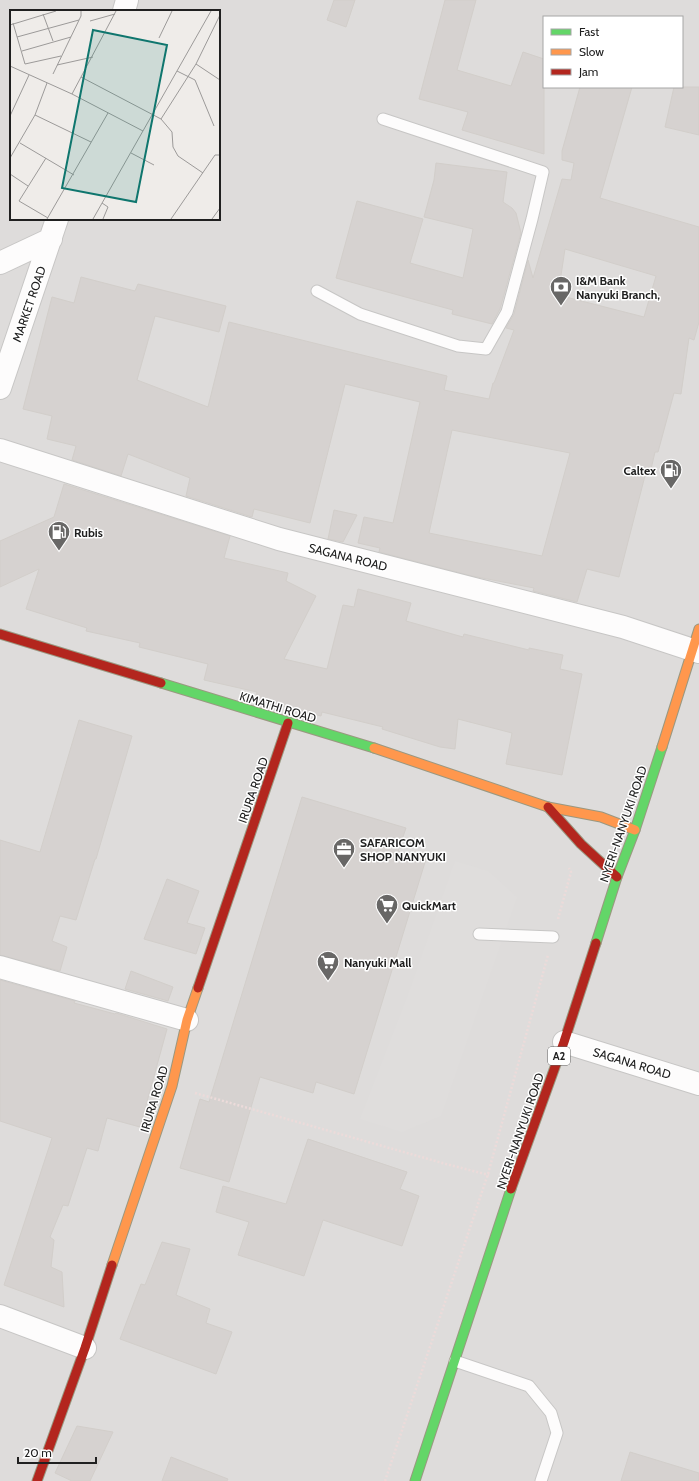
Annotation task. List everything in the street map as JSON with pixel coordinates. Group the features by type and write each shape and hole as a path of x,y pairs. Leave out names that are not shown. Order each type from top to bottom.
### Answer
{"main road":[{"name":"NYERI-NANYUKI ROAD","path":"415,1481 513,1184 564,1042 617,876 635,830 696,651 699,629"},
{"name":"KIMATHI ROAD","path":"0,634 288,723 368,746 548,806 601,817 635,830"},
{"name":"IRURA ROAD","path":"37,1481 85,1348 172,1086 187,1020 288,723"},
{"path":"548,806 560,823 587,851 617,876"}],"street":[{"path":"124,10 127,0"},
{"path":"0,263 54,229"},
{"name":"MARKET ROAD","path":"0,388 54,229"},
{"name":"SAGANA ROAD","path":"0,450 279,539 623,626 696,651"},
{"path":"0,967 187,1020"},
{"name":"SAGANA ROAD","path":"564,1042 699,1084"},
{"path":"0,1316 85,1348"}],"lane":[{"path":"317,291 360,314 458,346 486,348 507,312 543,172 383,119"},
{"path":"479,934 553,937"},
{"path":"455,1361 529,1386 551,1413 557,1433 541,1481"}],"path":[{"path":"385,1481 488,1174 571,872 567,865"},
{"path":"172,1086 446,1164 488,1174 513,1184"}],"shaded area":[{"path":"0,0 699,0 699,1481 0,1481"},
{"path":"455,861 488,871 517,897 441,1116 402,1132 360,1119 408,995"}],"building":[{"path":"334,0 355,0 346,27 327,20"},
{"path":"445,0 476,0 457,70 511,86 523,52 543,59 544,154 462,130 468,112 419,99"},
{"path":"699,87 699,135 665,127 674,88"},
{"path":"580,88 632,88 600,198 699,227 699,322 694,340 689,338 681,394 674,393 658,452 655,452 651,469 647,468 619,577 587,569 577,602 533,591 534,588 472,576 379,552 380,548 358,543 364,517 393,523 420,402 345,384 310,523 254,509 252,517 186,496 190,478 128,454 121,476 72,460 76,446 47,439 52,416 23,409 52,297 74,303 81,277 135,291 138,284 226,306 219,332 155,316 137,380 208,407 229,322 447,376 444,390 489,399 493,383 514,330 506,328 514,314 528,260 533,278 562,179 571,180 574,163 562,160 562,151","holes":["565,249 656,276 644,317 558,295","452,430 570,453 542,556 429,533"]},
{"path":"436,163 507,172 503,202 512,208 516,213 521,233 500,309 492,324 452,314 453,310 336,278 357,201 423,219 410,263 463,278 473,229 424,217 434,180"},
{"path":"64,484 230,536 224,558 288,573 286,581 316,596 284,659 327,669 343,605 354,607 358,589 411,603 406,621 463,637 464,634 529,650 529,648 563,655 560,669 582,674 562,775 506,764 512,733 458,719 455,749 440,747 382,729 383,727 322,712 321,716 256,699 257,692 204,680 208,664 139,647 140,643 86,631 87,628 26,609 39,569 0,587 0,541 54,517"},
{"path":"334,510 357,515 343,542 328,539"},
{"path":"79,720 132,736 96,859 76,920 60,916 52,941 67,947 60,971 0,955 0,840 40,852"},
{"path":"302,797 406,828 398,851 426,859 354,1094 316,1082 313,1093 260,1077 229,1182 180,1168 200,1099 209,1102"},
{"path":"167,879 199,891 187,923 205,928 196,954 144,939"},
{"path":"131,971 173,987 168,1001 125,989"},
{"path":"0,980 75,1001 74,1003 115,1014 116,1013 167,1029 140,1127 107,1118 98,1151 87,1148 68,1206 63,1205 50,1237 54,1240 51,1267 62,1272 64,1307 4,1285 52,1138 0,1121"},
{"path":"308,1139 407,1172 400,1189 419,1196 402,1246 323,1220 304,1276 238,1255 249,1222 216,1212 223,1186 286,1204"},
{"path":"162,1242 190,1249 176,1295 210,1309 206,1323 232,1332 216,1374 120,1339 141,1284 145,1285"},
{"path":"77,1426 113,1432 90,1481 72,1481 55,1473"},
{"path":"630,1452 699,1473 699,1481 621,1481"},
{"path":"171,1457 228,1479 227,1481 162,1481"}],"traffic: fast":[{"path":"161,683 374,748"},
{"path":"596,943 662,747"},
{"path":"415,1481 511,1189"}],"traffic: slow":[{"path":"662,747 699,629"},
{"path":"374,748 548,807 601,817 635,830"},
{"path":"112,1265 172,1086 187,1020 198,988"}],"traffic: jam":[{"path":"0,634 161,683"},
{"path":"198,988 288,723"},
{"path":"548,807 581,844 617,877"},
{"path":"511,1189 564,1042 596,943"},
{"path":"37,1481 85,1348 112,1265"}],"place":[{"name":"I&M Bank Nanyuki Branch,","path":"561,306"},
{"name":"Caltex","path":"671,490"},
{"name":"Rubis","path":"59,552"},
{"name":"SAFARICOM SHOP NANYUKI","path":"344,868"},
{"name":"QuickMart","path":"387,924"},
{"name":"Nanyuki Mall","path":"328,982"}]}
